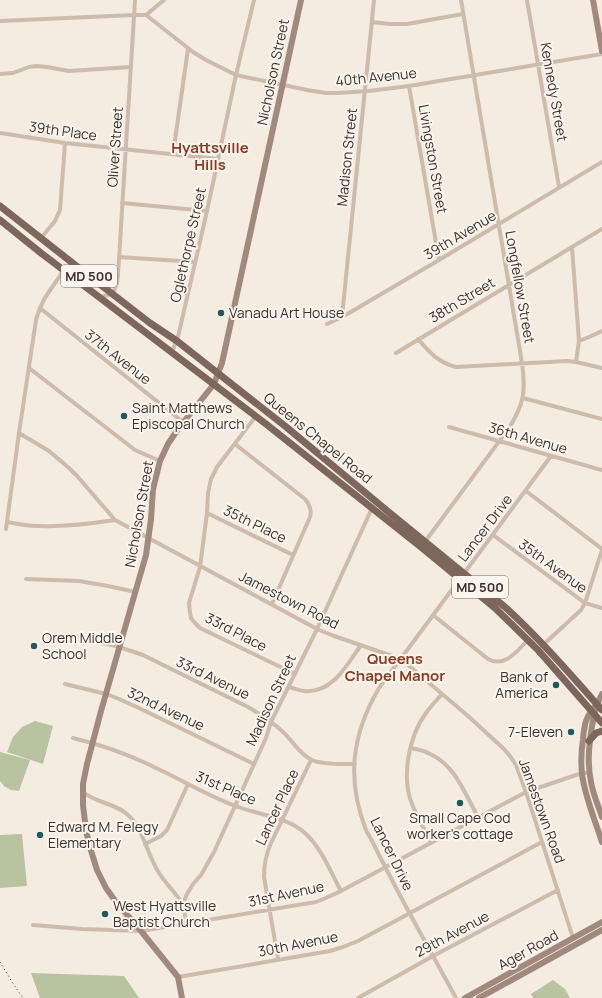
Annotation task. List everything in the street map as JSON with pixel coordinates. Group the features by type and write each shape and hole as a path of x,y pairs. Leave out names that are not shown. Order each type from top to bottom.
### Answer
{"main road":[{"name":"Queens Chapel Road","path":"0,206 84,272 177,341 285,426 375,502 423,545 462,577 505,607 523,624 531,638 602,723"},
{"name":"Queens Chapel Road","path":"0,220 99,298 256,416 372,509 423,545"},
{"path":"0,228 9,227"},
{"path":"64,270 69,268 78,272 84,272"},
{"name":"Queens Chapel Road","path":"531,638 543,645 602,710"},
{"path":"589,740 596,733 602,731"}],"street":[{"name":"Oliver Street","path":"113,294 116,283 119,257 135,0"},
{"path":"0,21 146,15 164,0"},
{"name":"Oglethorpe Street","path":"172,352 177,341 207,212 236,74 254,0"},
{"name":"Nicholson Street","path":"182,998 178,977 116,902 106,888 97,870 90,850 86,830 83,805 85,774 92,743 146,555 154,489 160,461 168,444 183,422 214,384 223,360 301,0"},
{"name":"Madison Street","path":"342,317 374,0"},
{"name":"Longfellow Street","path":"423,545 515,419 523,398 524,382 522,363 461,0"},
{"name":"Kennedy Street","path":"527,0 559,187"},
{"path":"593,0 602,53"},
{"path":"372,22 402,24 463,14"},
{"name":"40th Avenue","path":"146,15 188,49 206,60 236,74 326,93 365,92 409,86 602,53"},
{"path":"173,154 188,49"},
{"path":"0,74 13,73 36,66 69,71 131,68"},
{"name":"Livingston Street","path":"409,86 439,260"},
{"name":"39th Place","path":"0,133 65,143 218,159"},
{"path":"41,239 55,221 60,210 65,143"},
{"name":"39th Avenue","path":"327,324 342,317 439,260 602,162"},
{"path":"122,203 207,212"},
{"name":"38th Street","path":"396,353 602,229"},
{"path":"572,247 580,341 576,362"},
{"path":"119,257 195,262"},
{"path":"6,529 36,320 48,292 64,270"},
{"path":"99,298 113,294"},
{"name":"37th Avenue","path":"40,308 183,422"},
{"path":"580,341 602,331"},
{"path":"418,339 438,359 450,365 464,367 567,361 602,368"},
{"path":"29,368 135,450 160,461"},
{"path":"523,398 602,419"},
{"path":"200,566 208,493 211,479 217,467 256,416"},
{"name":"36th Avenue","path":"449,428 602,470"},
{"name":"Jamestown Road","path":"19,433 49,451 69,468 114,520 317,629 401,659 468,716 510,756 516,765 573,938"},
{"path":"235,444 302,497 310,507 310,517 272,604"},
{"name":"Lancer Drive","path":"456,998 370,839 361,815 355,781 357,742 368,709 379,688 552,456"},
{"path":"526,491 602,549 585,603 581,610 543,645"},
{"name":"Madison Street","path":"183,904 187,894 201,875 214,852 254,764 271,722 317,629 375,502"},
{"name":"35th Place","path":"207,512 293,555"},
{"path":"7,522 37,526 60,526 114,520"},
{"name":"35th Avenue","path":"493,535 585,603 602,608"},
{"name":"33rd Place","path":"200,566 189,603 191,618 195,624 200,628 295,674"},
{"path":"26,579 79,581 136,592"},
{"path":"433,615 488,659 494,662 501,662 508,659 531,638"},
{"name":"33rd Avenue","path":"71,635 133,651 248,707 271,722 311,760"},
{"path":"289,687 308,691 318,690 327,686 342,672 361,645"},
{"name":"32nd Avenue","path":"65,684 106,694 139,708 254,764"},
{"path":"431,843 412,805 407,780 407,767 410,748 425,713 442,694"},
{"path":"602,694 593,711 587,718 583,734 582,754 582,773 586,792 602,842"},
{"path":"593,711 589,740 589,772 591,784 602,817"},
{"name":"31st Place","path":"73,738 121,752 234,806 282,820 301,830 311,839 319,850 341,891"},
{"path":"410,748 427,752 443,761 460,783 478,817"},
{"path":"311,760 319,762 355,764"},
{"name":"Lancer Place","path":"278,959 264,877 264,864 271,843 311,760"},
{"name":"31st Avenue","path":"33,925 82,929 141,931 316,902 386,868 526,792 589,772"},
{"path":"146,844 161,836 167,830 188,784"},
{"path":"83,792 95,799 114,806 132,820 140,832 159,873 183,904 186,924"},
{"name":"30th Avenue","path":"178,977 343,948 542,842"},
{"name":"29th Avenue","path":"358,998 433,956 558,890"},
{"name":"Ager Road","path":"465,998 602,922"},
{"name":"Ager Road","path":"479,998 602,930"}],"green space":[{"path":"35,721 53,726 43,764 7,752 13,737 22,727"},
{"path":"0,752 30,760 19,791 11,790 4,786 0,781"},
{"path":"22,834 27,886 0,888 0,835"},
{"path":"31,973 124,976 139,998 40,998"},
{"path":"553,980 565,989 570,998 533,998 531,994"}],"railway":[{"path":"0,962 23,998"}],"place":[{"name":"Vanadu Art House","path":"221,313"},
{"name":"Saint Matthews Episcopal Church","path":"124,416"},
{"name":"Orem Middle School","path":"34,646"},
{"name":"Bank of America","path":"556,685"},
{"name":"7-Eleven","path":"571,732"},
{"name":"Small Cape Cod worker's cottage","path":"460,803"},
{"name":"Edward M. Felegy Elementary","path":"40,835"},
{"name":"West Hyattsville Baptist Church","path":"105,914"}],"district":[{"name":"Hyattsville Hills","path":"210,156"},
{"name":"Queens Chapel Manor","path":"395,668"}]}
